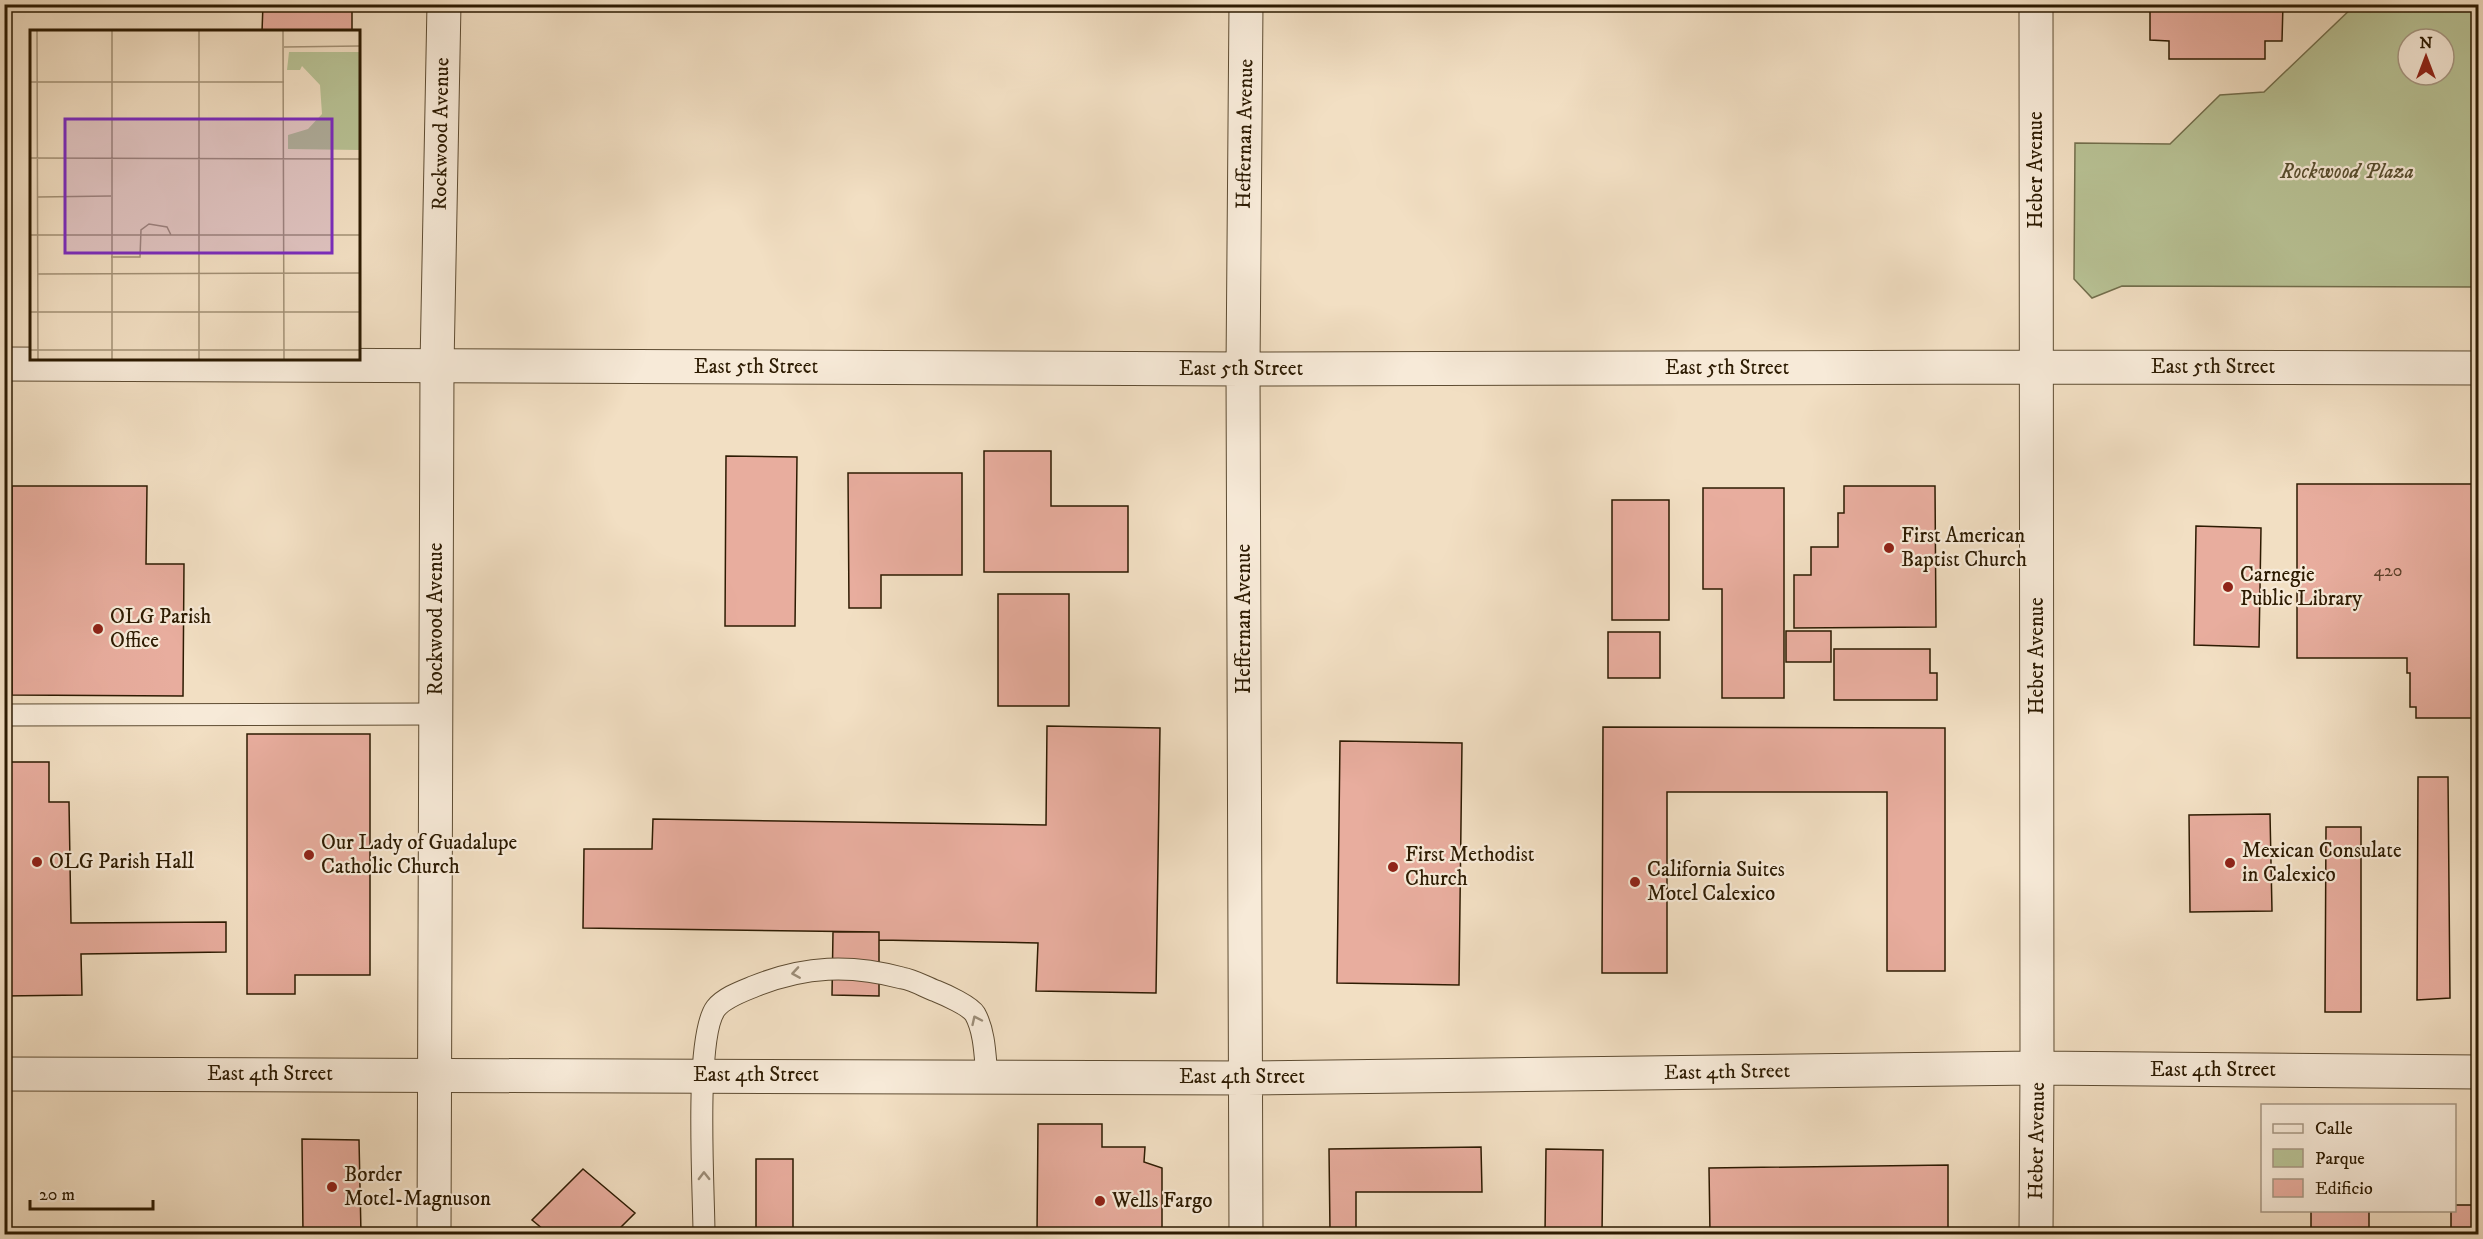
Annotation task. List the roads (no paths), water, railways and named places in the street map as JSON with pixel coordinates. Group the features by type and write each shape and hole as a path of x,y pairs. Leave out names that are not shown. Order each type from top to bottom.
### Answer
{"street":[{"name":"Rockwood Avenue","path":"434,1234 437,366 444,4"},
{"name":"Heffernan Avenue","path":"1246,4 1243,369 1246,1234"},
{"name":"Heber Avenue","path":"2036,4 2036,1234"},
{"name":"East 5th Street","path":"4,364 1243,369 2478,368"},
{"name":"East 4th Street","path":"4,1074 1247,1078 2037,1068 2478,1072"}],"lane":[{"path":"4,715 435,714"},
{"path":"704,1234 702,1075 708,1029 715,1009 732,996 784,975 824,968 870,971 905,978 948,996 974,1013 984,1040 987,1077"}],"place":[{"name":"First American Baptist Church","path":"1889,548"},
{"name":"Carnegie Public Library","path":"2228,587"},
{"name":"OLG Parish Office","path":"98,629"},
{"name":"Our Lady of Guadalupe Catholic Church","path":"309,855"},
{"name":"OLG Parish Hall","path":"37,862"},
{"name":"Mexican Consulate in Calexico","path":"2230,863"},
{"name":"First Methodist Church","path":"1393,867"},
{"name":"California Suites Motel Calexico","path":"1635,882"},
{"name":"Border Motel-Magnuson","path":"332,1187"},
{"name":"Wells Fargo","path":"1100,1201"}],"park label":[{"name":"Rockwood Plaza","path":"2347,172"}]}
